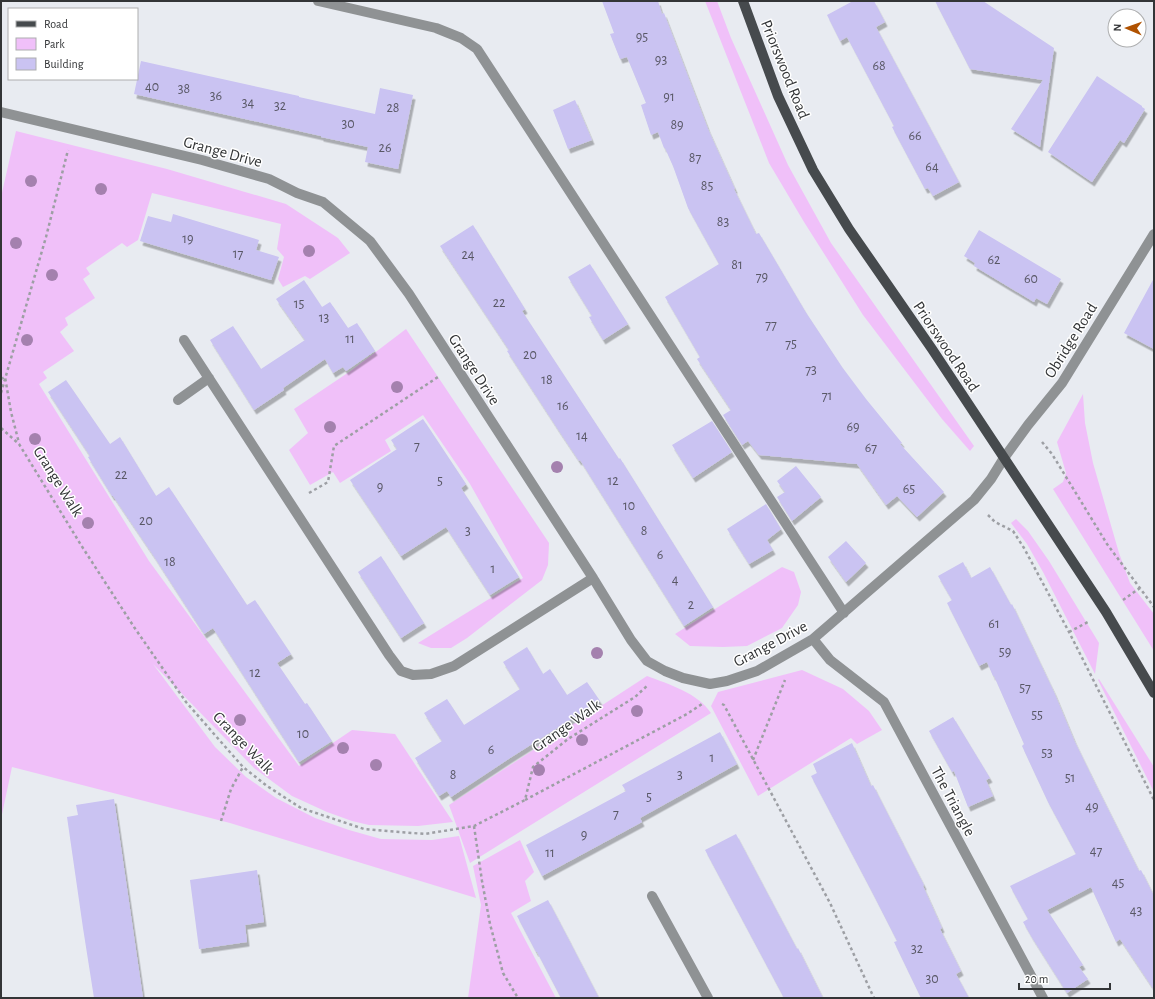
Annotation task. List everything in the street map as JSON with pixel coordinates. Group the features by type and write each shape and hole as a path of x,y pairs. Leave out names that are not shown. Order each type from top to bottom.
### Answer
{"main road":[{"name":"Priorswood Road","path":"743,1 778,96 813,170 849,229 932,349 1106,612 1154,693"}],"street":[{"path":"318,1 436,28 461,38 477,48 844,613"},
{"name":"Grange Drive","path":"1,112 202,160 268,179 297,193 323,202 370,241 409,294 593,578 631,640 647,661 683,678 710,684 728,681 757,670 814,639 974,500 991,479 1004,458"},
{"name":"Obridge Road","path":"1004,458 1028,425 1062,383 1154,234"},
{"path":"184,340 400,671 413,675 431,674 454,666 593,578"},
{"path":"178,400 209,378"},
{"name":"The Triangle","path":"814,639 830,660 884,702 1043,998"},
{"path":"652,896 708,998"}],"path":[{"path":"1,393 46,237 74,130"},
{"path":"291,504 328,482 334,446 455,366"},
{"path":"1,379 5,376"},
{"path":"5,376 11,412 19,444"},
{"path":"1028,425 1052,454 1108,544 1154,607"},
{"name":"Grange Walk","path":"1,428 19,444 81,545 134,627 186,702 243,767 267,786 301,808 364,829 425,834 474,826 525,800 533,767 568,739 635,697 665,670"},
{"path":"974,500 995,522 1013,532 1024,548 1069,632 1154,800"},
{"path":"753,760 798,648"},
{"path":"525,800 687,714 709,698 710,684"},
{"path":"709,698 724,705 830,903 874,998"},
{"path":"221,821 231,789 243,767"},
{"path":"474,826 490,924 504,973 518,998"}],"green space":[{"path":"705,1 717,1 731,38 788,165 831,243 974,446 970,451 942,419 863,315 804,222 769,163"},
{"path":"16,131 167,169 286,204 338,238 350,253 310,279 305,276 283,287 278,279 284,257 277,249 281,224 152,193 138,240 127,247 122,243 86,268 90,274 83,279 95,298 65,318 68,325 60,332 74,351 43,372 47,378 39,384 149,561 299,766 352,730 395,734 453,822 418,826 369,825 352,821 327,812 292,796 254,768 153,664 215,747 246,777 276,798 315,818 381,839 432,840 459,836 476,898 230,823 12,767 1,819 1,197"},
{"path":"406,329 549,543 548,565 542,580 467,638 451,648 431,648 418,643 523,578 470,484 423,415 385,440 391,451 340,483 333,472 310,485 289,450 308,433 294,409 352,370"},
{"path":"1083,394 1085,423 1093,463 1119,553 1130,583 1154,614 1154,651 1053,489 1063,482 1066,473 1057,442"},
{"path":"1016,519 1028,531 1049,561 1099,643 1095,674 1043,572 1027,544 1011,523"},
{"path":"782,567 794,572 801,592 798,605 782,628 747,646 690,646 675,634"},
{"path":"802,670 843,689 869,711 882,730 857,744 851,738 758,796 711,706 718,692"},
{"path":"647,676 691,695 711,713 470,863 449,805"},
{"path":"1099,679 1154,767 1154,792 1098,680"},
{"path":"520,840 534,872 525,881 531,901 511,913 556,998 468,998 481,905 473,866"}],"building":[{"path":"602,1 658,1 662,14 664,13 708,129 734,189 756,234 759,233 805,311 842,367 902,443 900,444 944,492 917,517 897,496 886,505 857,464 759,455 748,441 742,445 723,415 731,410 697,359 700,357 665,297 719,264 688,208 673,166 658,132 651,135 641,105 646,103 627,57 620,59 610,34 614,33"},
{"path":"853,1 874,1 885,22 876,27 959,182 933,196 928,188 925,189 847,37 840,41 827,15"},
{"path":"935,1 983,1 1054,48 1040,147 1011,129 1043,80 970,69"},
{"path":"141,61 375,114 380,88 413,95 398,169 365,162 368,147 134,94"},
{"path":"1097,76 1145,109 1124,143 1120,140 1092,182 1048,152"},
{"path":"575,100 592,140 568,149 553,110"},
{"path":"173,214 259,240 256,250 279,257 271,280 140,241 148,216 171,222"},
{"path":"473,225 525,309 522,311 619,459 620,458 713,607 684,626 580,460 579,461 557,428 507,351 509,350 440,246"},
{"path":"979,230 1061,279 1047,304 1036,298 1034,302 974,266 975,263 964,256"},
{"path":"590,264 628,324 603,340 589,317 592,316 568,277"},
{"path":"1154,278 1154,349 1124,333"},
{"path":"304,280 322,307 330,302 348,328 357,323 375,351 346,371 343,367 333,373 325,359 283,388 284,390 254,410 210,340 233,326 261,369 305,340 276,299"},
{"path":"66,380 110,444 120,437 156,496 169,487 247,605 255,600 291,654 277,663 305,704 307,703 332,741 299,762 213,628 204,634 153,555 112,496 88,457 90,456 48,392"},
{"path":"423,419 466,484 461,488 519,577 490,595 446,527 401,556 350,480 397,449 391,440"},
{"path":"712,421 732,452 693,478 672,445"},
{"path":"796,466 821,497 792,521 777,497 785,492 777,481"},
{"path":"766,504 781,529 767,540 773,550 749,564 727,529"},
{"path":"846,541 866,563 846,582 828,557"},
{"path":"381,556 424,623 401,638 358,572"},
{"path":"963,562 971,578 990,567 1011,605 1012,604 1054,692 1074,740 1139,871 1141,870 1154,896 1154,990 1120,939 1116,942 1091,887 1047,910 1083,965 1079,967 1088,979 1067,993 1023,922 1028,919 1010,886 1076,854 1048,802 1022,746 1024,744 987,662 979,666 947,603 952,600 938,576"},
{"path":"527,647 543,674 550,669 567,695 587,682 600,701 451,797 447,791 439,796 415,758 442,741 424,713 447,699 464,725 520,689 503,662"},
{"path":"953,717 990,778 986,780 993,796 968,807 954,771 952,772 929,731"},
{"path":"720,732 737,764 640,818 642,822 542,876 526,845 626,791 622,785"},
{"path":"852,743 871,786 873,785 924,885 923,886 942,928 940,929 961,971 956,974 969,998 921,998 894,942 897,941 811,776 817,773 813,764"},
{"path":"114,799 143,998 94,998 83,928 67,817 78,815 76,805"},
{"path":"736,834 797,949 798,948 823,998 784,998 705,850"},
{"path":"257,870 264,922 245,925 247,942 199,949 190,880"},
{"path":"548,900 599,998 561,998 517,916"}]}
